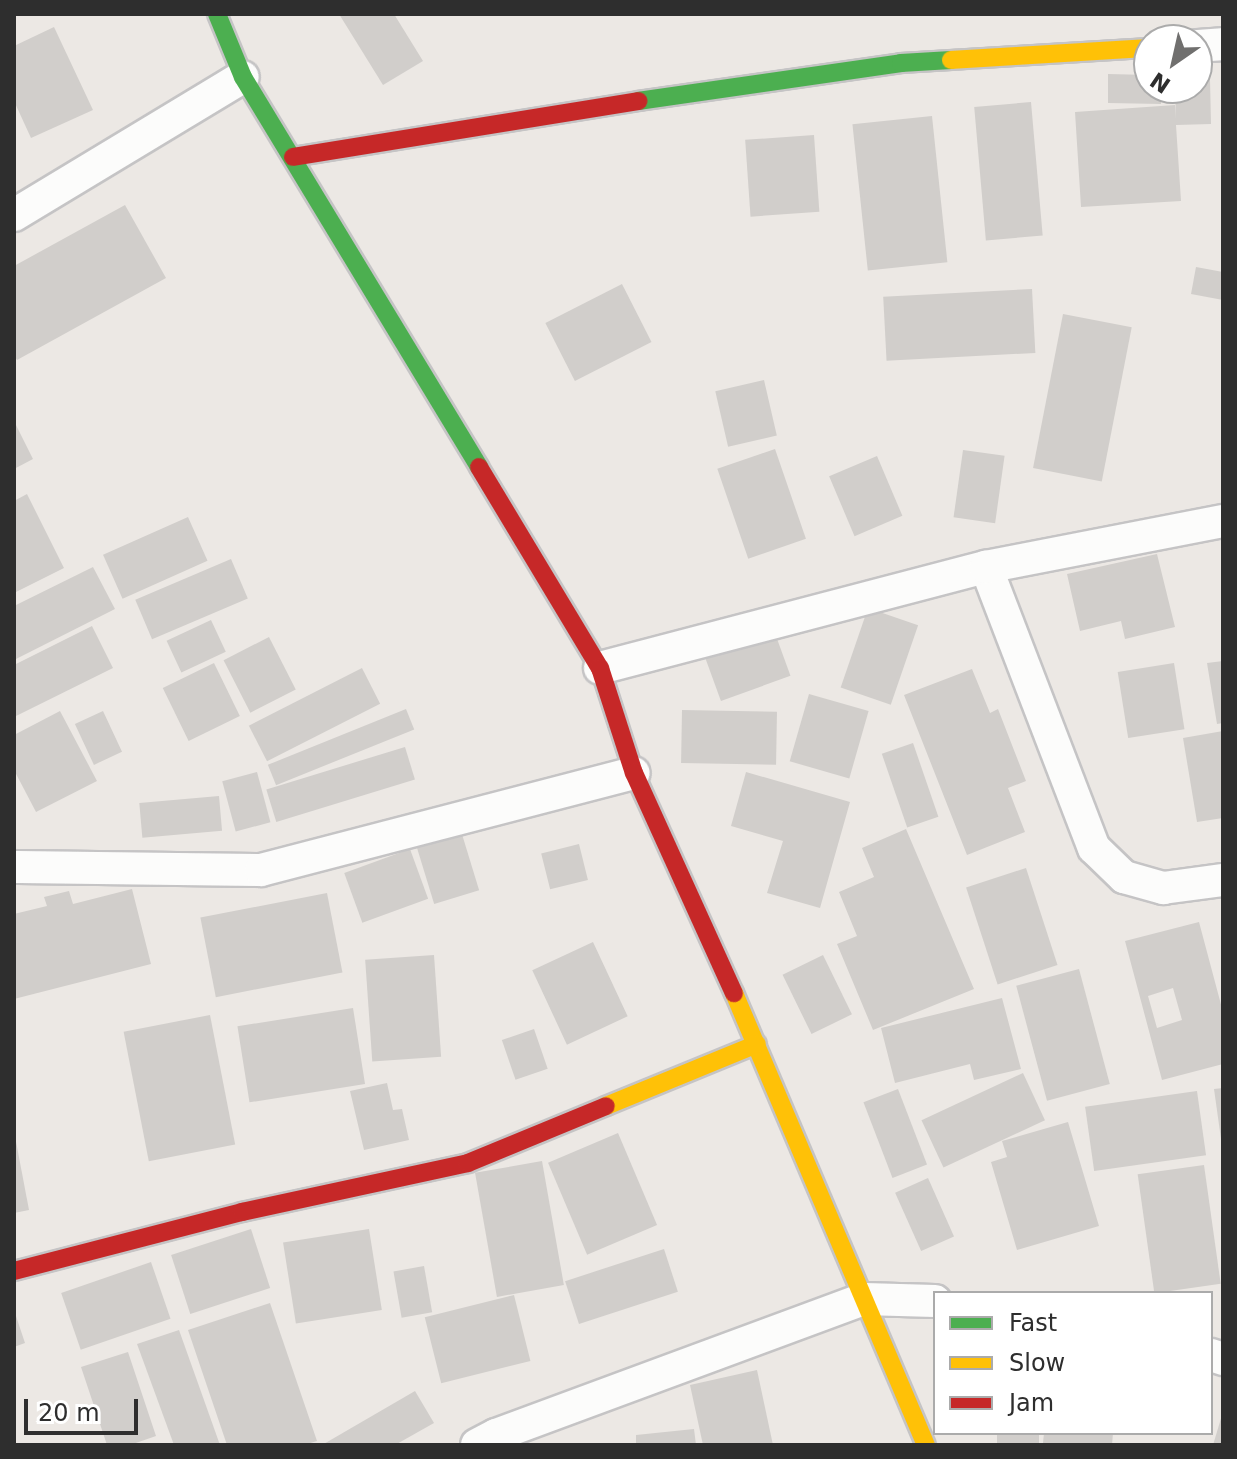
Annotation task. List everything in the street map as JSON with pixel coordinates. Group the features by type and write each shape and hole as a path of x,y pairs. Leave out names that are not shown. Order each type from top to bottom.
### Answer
{"street":[{"path":"217,14 243,77 600,668 634,773 757,1044 926,1445"},
{"path":"293,157 509,120 901,63 1133,49"},
{"path":"14,215 243,77"},
{"path":"600,668 986,567 1223,521"},
{"path":"986,567 1094,848 1124,877 1163,888 1223,880"},
{"path":"14,867 261,870 634,773"},
{"path":"14,1271 242,1212 468,1163 757,1044"},
{"path":"477,1445 496,1435 864,1299 933,1301"}],"building":[{"path":"339,14 394,14 423,61 383,85"},
{"path":"54,27 93,110 31,138 14,101 14,46"},
{"path":"1108,74 1133,75 1133,103 1108,103"},
{"path":"1031,102 1043,235 986,240 974,107"},
{"path":"1176,104 1211,104 1211,124 1176,125 1181,201 1081,207 1075,112 1175,105 1176,119"},
{"path":"932,116 947,262 868,271 852,124"},
{"path":"814,135 819,212 751,217 745,140"},
{"path":"125,205 166,278 17,360 14,355 14,266"},
{"path":"1196,267 1223,272 1223,300 1191,294"},
{"path":"622,284 652,342 575,381 545,323"},
{"path":"1032,289 1035,353 887,361 883,297"},
{"path":"1063,314 1132,327 1102,481 1033,468"},
{"path":"764,380 777,436 728,447 715,391"},
{"path":"14,421 33,459 14,469"},
{"path":"775,449 806,539 748,559 717,469"},
{"path":"963,450 1005,456 995,523 954,517"},
{"path":"877,456 902,516 855,536 829,476"},
{"path":"27,494 64,568 14,593 14,501"},
{"path":"188,517 208,561 123,599 103,555"},
{"path":"1157,554 1175,627 1125,639 1121,621 1080,631 1067,574"},
{"path":"231,559 248,599 152,639 135,600"},
{"path":"93,567 115,609 14,660 14,606"},
{"path":"868,608 918,625 891,705 841,687"},
{"path":"211,620 226,652 181,672 167,641"},
{"path":"772,625 790,676 721,701 702,650"},
{"path":"92,626 113,668 14,717 14,665"},
{"path":"269,637 296,690 250,713 224,660"},
{"path":"1223,661 1223,723 1217,724 1207,663"},
{"path":"214,663 240,716 189,741 163,688"},
{"path":"1174,663 1184,729 1128,738 1118,672"},
{"path":"362,668 380,704 267,761 249,726"},
{"path":"972,669 990,713 998,709 1026,781 1008,788 1025,832 967,855 904,695"},
{"path":"809,694 869,711 849,778 790,761"},
{"path":"406,709 414,729 276,785 268,765"},
{"path":"682,710 777,712 776,765 681,763"},
{"path":"60,711 97,781 36,812 14,770 14,735"},
{"path":"103,711 122,752 94,765 75,724"},
{"path":"1223,731 1223,818 1197,822 1183,738"},
{"path":"913,743 938,817 907,827 882,754"},
{"path":"405,747 415,780 276,822 266,789"},
{"path":"257,772 270,822 236,832 222,781"},
{"path":"746,772 850,802 820,908 767,893 783,841 731,826"},
{"path":"219,796 222,831 142,838 139,803"},
{"path":"906,829 974,989 873,1030 837,944 857,936 839,892 874,877 862,848"},
{"path":"461,831 479,890 434,904 416,845"},
{"path":"579,844 588,880 550,889 541,853"},
{"path":"410,849 428,899 362,923 344,873"},
{"path":"1026,868 1058,965 998,984 966,887"},
{"path":"132,889 151,964 14,999 14,914 47,906 44,897 69,891 73,904"},
{"path":"327,893 342,973 216,997 200,918"},
{"path":"1199,922 1223,1012 1223,1064 1162,1080 1125,941","holes":["1173,988 1182,1020 1157,1028 1148,996"]},
{"path":"593,942 628,1016 567,1045 532,970"},
{"path":"434,955 441,1057 372,1062 365,960"},
{"path":"823,955 852,1014 811,1034 783,975"},
{"path":"1079,969 1110,1084 1047,1101 1016,986"},
{"path":"1002,998 1021,1069 974,1080 970,1064 895,1083 881,1028"},
{"path":"353,1008 365,1084 249,1102 237,1026"},
{"path":"210,1015 235,1145 149,1161 124,1032"},
{"path":"534,1029 548,1069 516,1080 502,1040"},
{"path":"1023,1073 1045,1120 943,1167 921,1120"},
{"path":"387,1083 393,1110 402,1109 409,1140 364,1150 350,1091"},
{"path":"1223,1088 1223,1139 1221,1139 1214,1089"},
{"path":"898,1089 927,1165 892,1178 863,1102"},
{"path":"1197,1091 1206,1155 1094,1171 1085,1107"},
{"path":"1068,1122 1099,1226 1017,1250 991,1162 1007,1157 1002,1141"},
{"path":"14,1131 29,1210 14,1213"},
{"path":"618,1133 657,1225 587,1255 548,1163"},
{"path":"542,1161 564,1285 497,1297 475,1173"},
{"path":"1204,1165 1221,1284 1154,1291 1138,1174"},
{"path":"928,1178 954,1236 921,1251 895,1193"},
{"path":"251,1229 270,1288 190,1314 171,1255"},
{"path":"369,1229 382,1310 296,1324 283,1243"},
{"path":"664,1249 678,1292 579,1324 565,1281"},
{"path":"151,1262 171,1319 81,1350 61,1293"},
{"path":"424,1266 432,1312 402,1318 393,1271"},
{"path":"514,1295 530,1361 441,1383 425,1317"},
{"path":"270,1303 317,1441 304,1445 227,1445 188,1330"},
{"path":"14,1310 25,1343 14,1347"},
{"path":"179,1330 220,1445 174,1445 137,1344"},
{"path":"128,1352 156,1436 130,1445 107,1445 81,1367"},
{"path":"757,1370 773,1445 703,1445 690,1385"},
{"path":"415,1391 434,1423 395,1445 322,1445"},
{"path":"1222,1415 1223,1445 1213,1445"},
{"path":"694,1429 696,1445 636,1445 636,1435"},
{"path":"997,1435 1039,1435 1039,1445 997,1445"},
{"path":"1044,1435 1113,1435 1112,1445 1043,1443"}],"traffic: fast":[{"path":"217,14 243,77 479,467"},
{"path":"638,101 901,63 951,60"}],"traffic: slow":[{"path":"951,60 1133,49"},
{"path":"734,993 926,1445"},
{"path":"606,1106 757,1044"}],"traffic: jam":[{"path":"293,157 638,101"},
{"path":"479,467 600,668 634,773 734,993"},
{"path":"14,1271 242,1212 468,1163 606,1106"}]}
